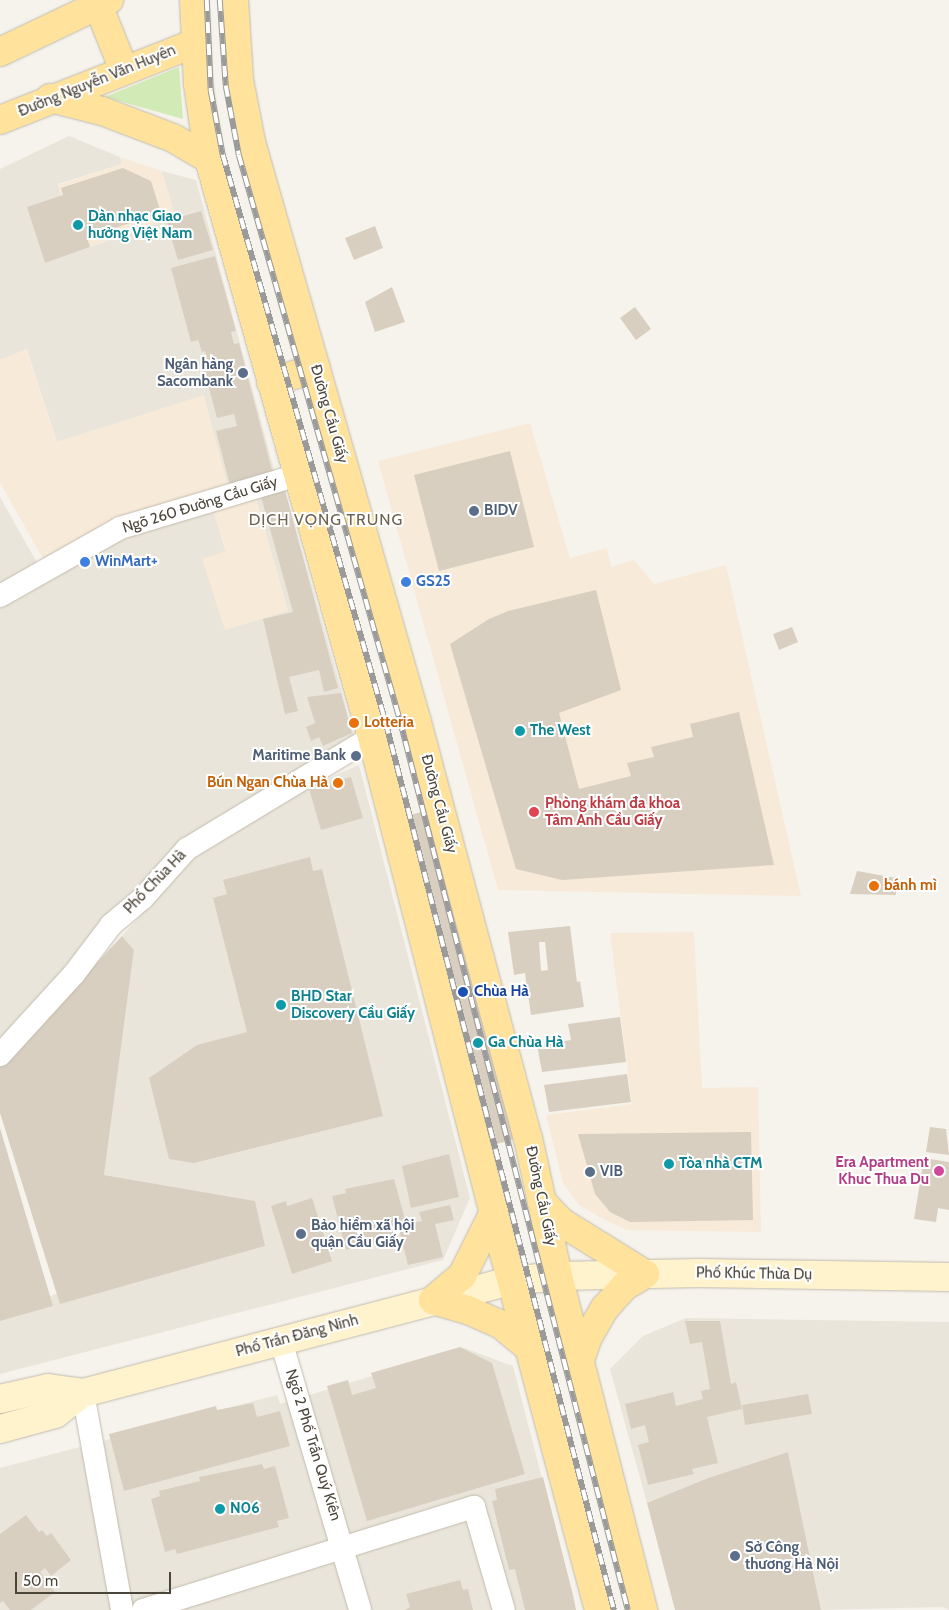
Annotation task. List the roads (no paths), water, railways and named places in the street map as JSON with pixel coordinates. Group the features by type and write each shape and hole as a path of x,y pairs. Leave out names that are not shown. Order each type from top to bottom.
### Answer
{"main road":[{"path":"194,0 195,43 208,159 372,737 511,1281 532,1350 599,1610"},
{"name":"Đường Cầu Giấy","path":"234,0 238,80 251,142 417,722 542,1202 558,1276 643,1610"},
{"path":"0,52 92,6 124,70"},
{"name":"Đường Nguyễn Văn Huyên","path":"0,120 50,98 195,43"},
{"path":"50,98 102,111 173,138 208,159"},
{"path":"271,382 316,368"},
{"path":"542,1202 562,1222 645,1274 625,1286 605,1308 588,1337 580,1360"},
{"path":"433,1300 462,1276 486,1233 494,1212"},
{"path":"433,1300 468,1310 500,1324 532,1350"}],"street":[{"name":"Ngõ 260 Đường Cầu Giấy","path":"0,596 120,528 298,475"},
{"name":"Phố Chùa Hà","path":"0,1055 74,974 111,925 143,898 187,849 372,737"},
{"name":"Phố Khúc Thừa Dụ","path":"511,1281 558,1276 645,1274 949,1277"},
{"name":"Phố Trần Đăng Ninh","path":"0,1429 55,1414 83,1393 511,1281"},
{"name":"Ngõ 2 Phố Trần Quý Kiên","path":"281,1341 360,1610"},
{"name":"Phố Trần Đăng Ninh","path":"0,1399 48,1388 83,1393"},
{"path":"83,1393 122,1610"},
{"path":"143,1610 474,1507 504,1610"}],"railway":[{"path":"207,0 211,91 223,155 386,723 614,1610"},
{"path":"220,0 226,86 239,155 400,720 628,1610"}],"place":[{"name":"Dàn nhạc Giao hưởng Việt Nam","path":"78,225"},
{"name":"Ngân hàng Sacombank","path":"243,373"},
{"name":"BIDV","path":"474,511"},
{"name":"WinMart+","path":"85,562"},
{"name":"GS25","path":"406,582"},
{"name":"Lotteria","path":"354,723"},
{"name":"The West","path":"520,731"},
{"name":"Maritime Bank","path":"356,756"},
{"name":"Bún Ngan Chùa Hà","path":"338,783"},
{"name":"Phòng khám đa khoa Tâm Anh Cầu Giấy","path":"534,812"},
{"name":"bánh mì","path":"874,886"},
{"name":"Chùa Hà","path":"463,992"},
{"name":"BHD Star Discovery Cầu Giấy","path":"281,1005"},
{"name":"Ga Chùa Hà","path":"478,1043"},
{"name":"Tòa nhà CTM","path":"669,1164"},
{"name":"Era Apartment Khuc Thua Du","path":"939,1171"},
{"name":"VIB","path":"590,1172"},
{"name":"Bảo hiểm xã hội quận Cầu Giấy","path":"301,1234"},
{"name":"N06","path":"220,1509"},
{"name":"Sở Công thương Hà Nội","path":"735,1556"}],"district":[{"name":"DỊCH VỌNG TRUNG","path":"326,520"}]}
